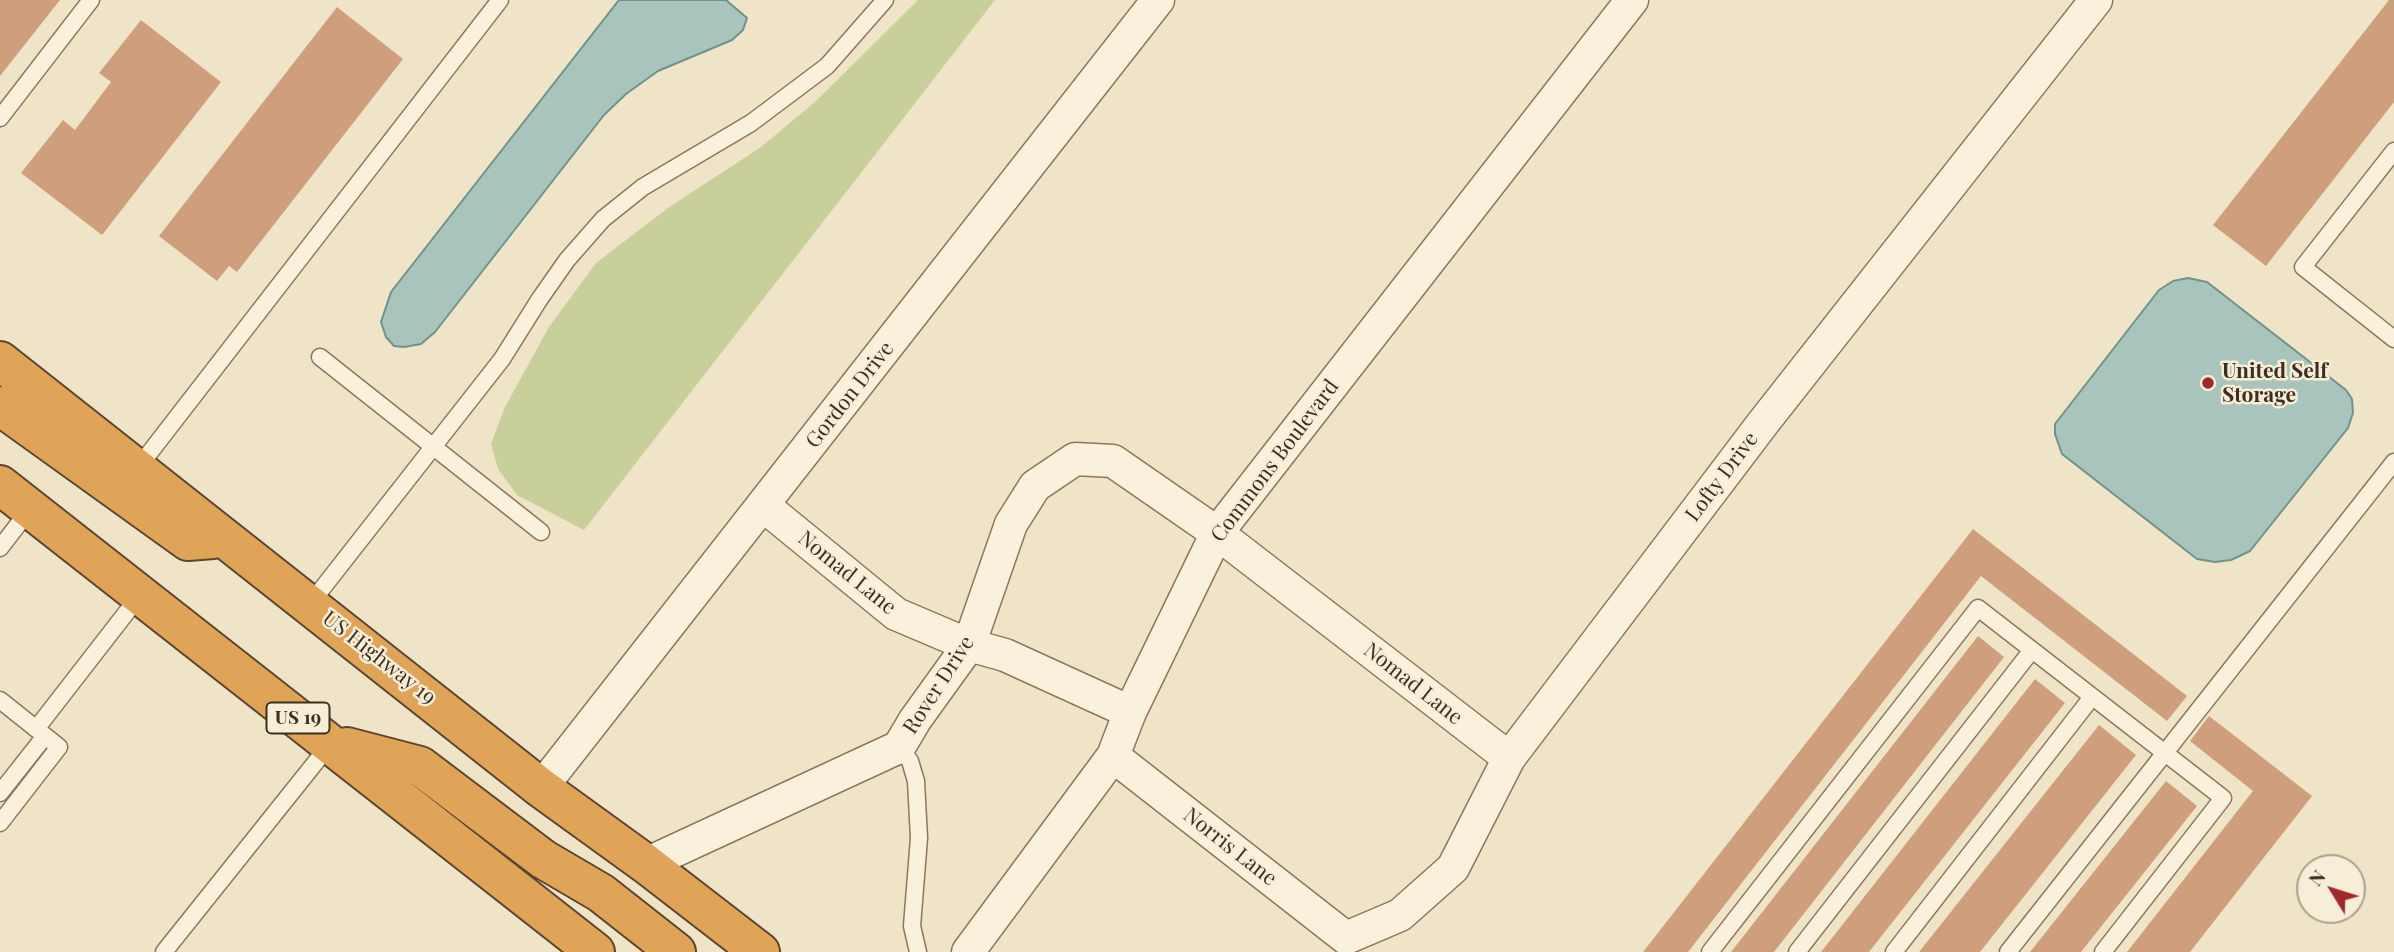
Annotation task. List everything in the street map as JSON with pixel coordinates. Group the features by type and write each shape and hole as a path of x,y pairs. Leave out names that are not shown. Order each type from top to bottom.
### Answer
{"highway":[{"name":"US Highway 19","path":"0,361 541,788 646,864 760,952"},
{"path":"0,406 188,541 226,538"},
{"name":"US 19","path":"0,485 595,952"},
{"path":"331,743 420,766 543,859 601,893 676,952"}],"street":[{"name":"Gordon Drive","path":"541,788 1157,0"},
{"name":"Commons Boulevard","path":"968,952 1114,756 1130,712 1217,533 1632,0"},
{"name":"Lofty Drive","path":"1346,938 1400,915 1453,868 1509,758 1763,424 2095,0"},
{"name":"Rover Drive","path":"646,864 899,747 915,719 969,645 1011,524 1035,486 1075,459 1113,461 1217,533"},
{"name":"Nomad Lane","path":"764,506 896,614 969,645 1005,655 1130,712"},
{"name":"Nomad Lane","path":"1217,533 1509,758"},
{"name":"Norris Lane","path":"1114,756 1346,938"}],"lane":[{"path":"0,118 91,0"},
{"path":"137,469 500,0"},
{"path":"310,604 502,359 567,260 603,219 643,187 751,123 827,66 885,0"},
{"path":"2394,151 2303,267 2394,339"},
{"path":"320,358 541,531"},
{"path":"2008,952 2394,462"},
{"path":"0,548 30,509"},
{"path":"0,793 140,595"},
{"path":"1710,952 1978,608 2222,798 2103,952"},
{"path":"1797,952 2032,650"},
{"path":"1894,952 2092,696"},
{"path":"0,700 59,747 0,823"},
{"path":"164,952 331,743"},
{"path":"899,747 909,761 916,781 919,838 912,926 918,952"}],"green space":[{"path":"918,0 995,0 584,530 517,495 498,469 491,444 505,407 549,327 596,263 668,208 761,147 815,102"}],"water":[{"path":"619,0 726,0 747,18 743,30 732,40 658,71 626,94 604,115 435,332 421,344 394,346 386,337 381,322 391,292"},
{"path":"2188,278 2207,282 2346,390 2352,399 2353,413 2348,428 2250,551 2231,560 2215,562 2197,559 2062,454 2055,434 2055,424 2159,290 2173,281"}],"building":[{"path":"0,0 60,0 0,76"},
{"path":"2389,0 2394,0 2394,102 2266,266 2213,225"},
{"path":"337,7 403,59 237,272 229,266 217,281 159,236"},
{"path":"141,20 221,82 102,235 21,173 63,120 75,130 111,82 99,73"},
{"path":"1973,529 2187,696 2167,721 1981,576 1688,952 1643,952"},
{"path":"1978,636 2004,657 1774,952 1731,952"},
{"path":"2035,679 2065,703 1869,952 1821,952"},
{"path":"2209,716 2312,796 2190,952 2127,952 2253,791 2190,741"},
{"path":"2099,725 2136,755 1980,952 1919,952"},
{"path":"2166,781 2197,806 2081,952 2030,952"}],"place":[{"name":"United Self Storage","path":"2208,383"}]}
